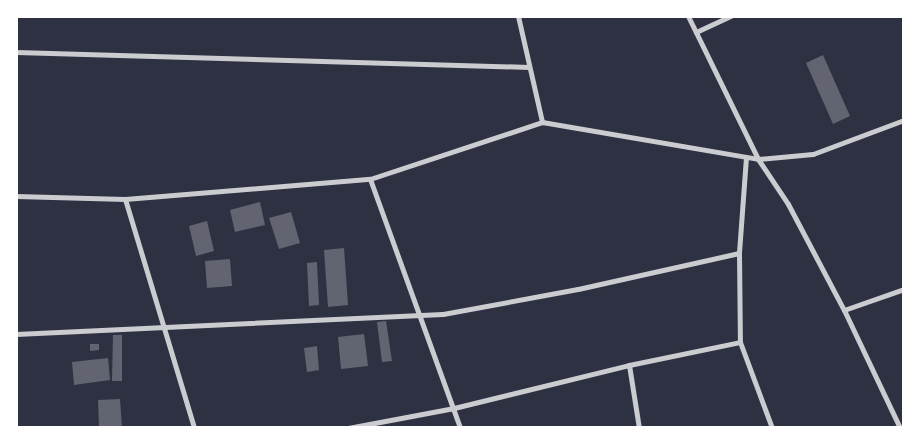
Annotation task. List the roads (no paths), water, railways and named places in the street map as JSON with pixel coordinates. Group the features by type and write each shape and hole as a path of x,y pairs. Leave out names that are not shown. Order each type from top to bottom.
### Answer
{"street":[{"path":"518,16 542,122"},
{"path":"688,16 758,159 788,204 844,310 900,428"},
{"path":"696,32 731,16"},
{"path":"16,52 529,68"},
{"path":"16,196 125,199 370,179 542,122 758,159 812,154 904,120"},
{"path":"746,157 739,253 740,342 772,428"},
{"path":"370,179 460,428"},
{"path":"125,199 161,326 194,428"},
{"path":"16,334 474,310 739,253"},
{"path":"844,310 904,289"},
{"path":"348,428 454,408 629,365 740,342"},
{"path":"629,365 639,428"}]}
